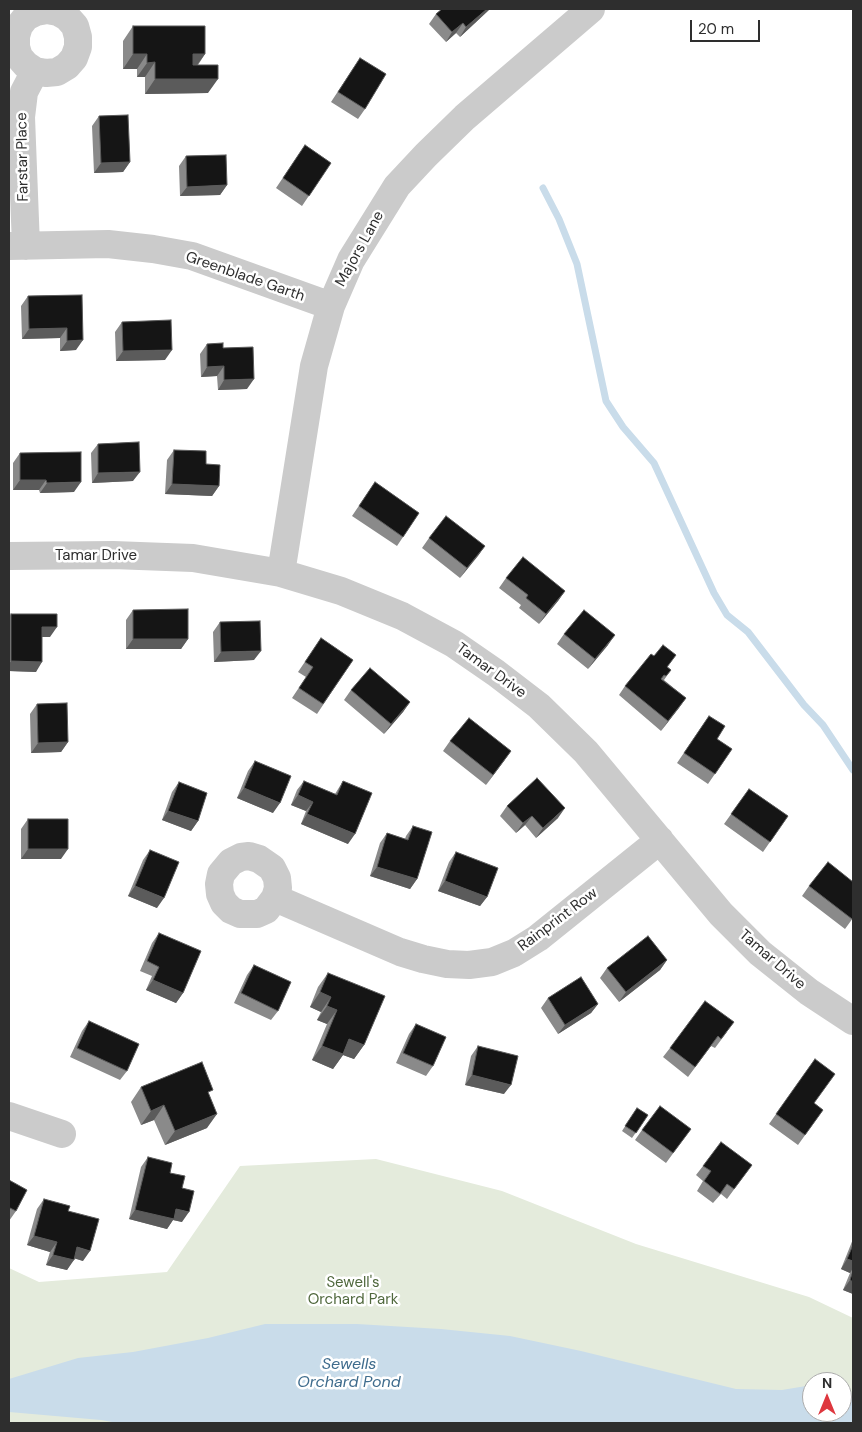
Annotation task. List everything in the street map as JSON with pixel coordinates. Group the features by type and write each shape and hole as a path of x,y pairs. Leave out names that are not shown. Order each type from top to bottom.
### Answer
{"street":[{"name":"Majors Lane","path":"282,573 314,366 330,306 351,260 397,186 465,117 577,13"},
{"name":"Farstar Place","path":"17,246 21,117 24,92 35,71"},
{"name":"Greenblade Garth","path":"17,246 108,244 192,256 330,306"},
{"name":"Tamar Drive","path":"9,556 113,555 193,558 282,573 341,591 402,616 454,644 539,706 586,752 721,914 760,953 809,992 853,1021"},
{"name":"Rainprint Row","path":"275,898 400,952 423,959 446,964 469,965 492,962 514,953 538,938 660,840"},
{"path":"9,1116 62,1134"}],"green space":[{"name":"Sewell's Orchard Park","path":"376,1159 502,1191 636,1244 809,1297 853,1318 853,1423 9,1423 9,1268 39,1282 167,1272 240,1166"}],"water":[{"name":"Sewells Orchard Pond","path":"265,1324 357,1324 441,1329 510,1336 581,1351 736,1389 782,1390 802,1387 802,1422 852,1422 852,1396 853,1423 118,1423 9,1412 9,1379 78,1358 133,1352 208,1338"}],"building":[{"path":"442,9 487,9 466,27 463,23 452,32 436,14"},
{"path":"133,26 205,26 205,54 193,54 193,65 218,65 218,79 155,79 155,62 147,63 147,54 133,54"},
{"path":"360,58 386,74 365,109 338,92"},
{"path":"128,115 130,162 101,163 99,116"},
{"path":"305,145 331,163 309,196 283,178"},
{"path":"226,155 227,185 187,187 186,156"},
{"path":"82,295 83,340 67,341 67,328 29,329 28,296"},
{"path":"171,320 172,350 123,351 122,322"},
{"path":"223,343 223,348 253,347 254,379 224,380 224,366 207,367 207,344"},
{"path":"139,442 140,472 98,473 98,444"},
{"path":"174,450 206,451 206,464 220,465 219,486 172,484"},
{"path":"81,452 81,482 47,483 46,480 20,480 20,453"},
{"path":"375,482 419,513 403,537 359,506"},
{"path":"446,516 485,546 467,568 429,538"},
{"path":"523,557 565,591 546,614 526,598 528,595 506,578"},
{"path":"188,609 188,639 133,639 133,610"},
{"path":"584,610 615,635 595,659 564,634"},
{"path":"11,614 57,614 57,627 42,627 42,662 11,661"},
{"path":"260,621 261,651 221,652 220,622"},
{"path":"321,638 353,660 323,704 299,688 313,667 305,662"},
{"path":"663,645 676,655 667,667 671,670 661,679 686,698 668,721 625,686 651,654 654,656"},
{"path":"370,668 410,702 391,724 351,690"},
{"path":"67,703 68,742 38,743 37,704"},
{"path":"709,716 725,726 717,739 732,749 715,774 684,753"},
{"path":"469,718 511,751 493,775 450,741"},
{"path":"255,761 291,776 280,803 244,788"},
{"path":"537,778 565,808 543,828 532,816 523,823 507,806"},
{"path":"304,781 337,795 343,781 372,793 355,834 307,814 313,802 298,795"},
{"path":"179,782 207,793 198,821 168,811"},
{"path":"749,789 788,816 770,842 731,814"},
{"path":"28,819 68,819 68,849 28,849"},
{"path":"413,826 432,832 417,879 377,867 387,833 408,840"},
{"path":"150,850 179,862 164,898 135,886"},
{"path":"456,852 498,868 487,897 445,881"},
{"path":"828,862 853,882 852,919 809,886"},
{"path":"159,933 201,951 183,993 153,980 159,967 147,961"},
{"path":"648,936 667,960 626,992 607,968"},
{"path":"254,965 291,982 278,1011 241,993"},
{"path":"328,973 385,996 364,1045 349,1039 343,1054 322,1046 337,1010 327,1006 331,997 320,992"},
{"path":"581,977 598,1004 565,1025 548,998"},
{"path":"705,1001 734,1022 721,1039 718,1036 695,1067 670,1048"},
{"path":"89,1021 139,1044 127,1071 77,1048"},
{"path":"416,1024 446,1037 433,1066 403,1053"},
{"path":"478,1046 518,1056 511,1085 472,1075"},
{"path":"815,1059 835,1074 814,1103 823,1110 805,1135 776,1114"},
{"path":"202,1062 213,1090 208,1092 217,1114 175,1131 164,1105 151,1111 141,1087"},
{"path":"660,1106 691,1129 673,1153 642,1130"},
{"path":"637,1108 648,1115 636,1133 625,1126"},
{"path":"721,1142 752,1165 734,1189 727,1184 720,1194 704,1181 711,1171 703,1166"},
{"path":"148,1157 172,1163 170,1173 185,1176 182,1188 194,1191 189,1212 176,1209 174,1219 135,1210"},
{"path":"9,1180 27,1190 16,1211 10,1208 9,1210"},
{"path":"44,1199 70,1206 68,1211 99,1219 90,1251 77,1247 74,1260 53,1255 57,1242 34,1236"},
{"path":"853,1245 853,1261 847,1259"},
{"path":"853,1271 853,1282 850,1280"}],"waterway":[{"path":"543,188 559,219 577,264 606,401 623,427 654,463 714,593 727,615 748,632 804,705 823,725 853,770"}]}
